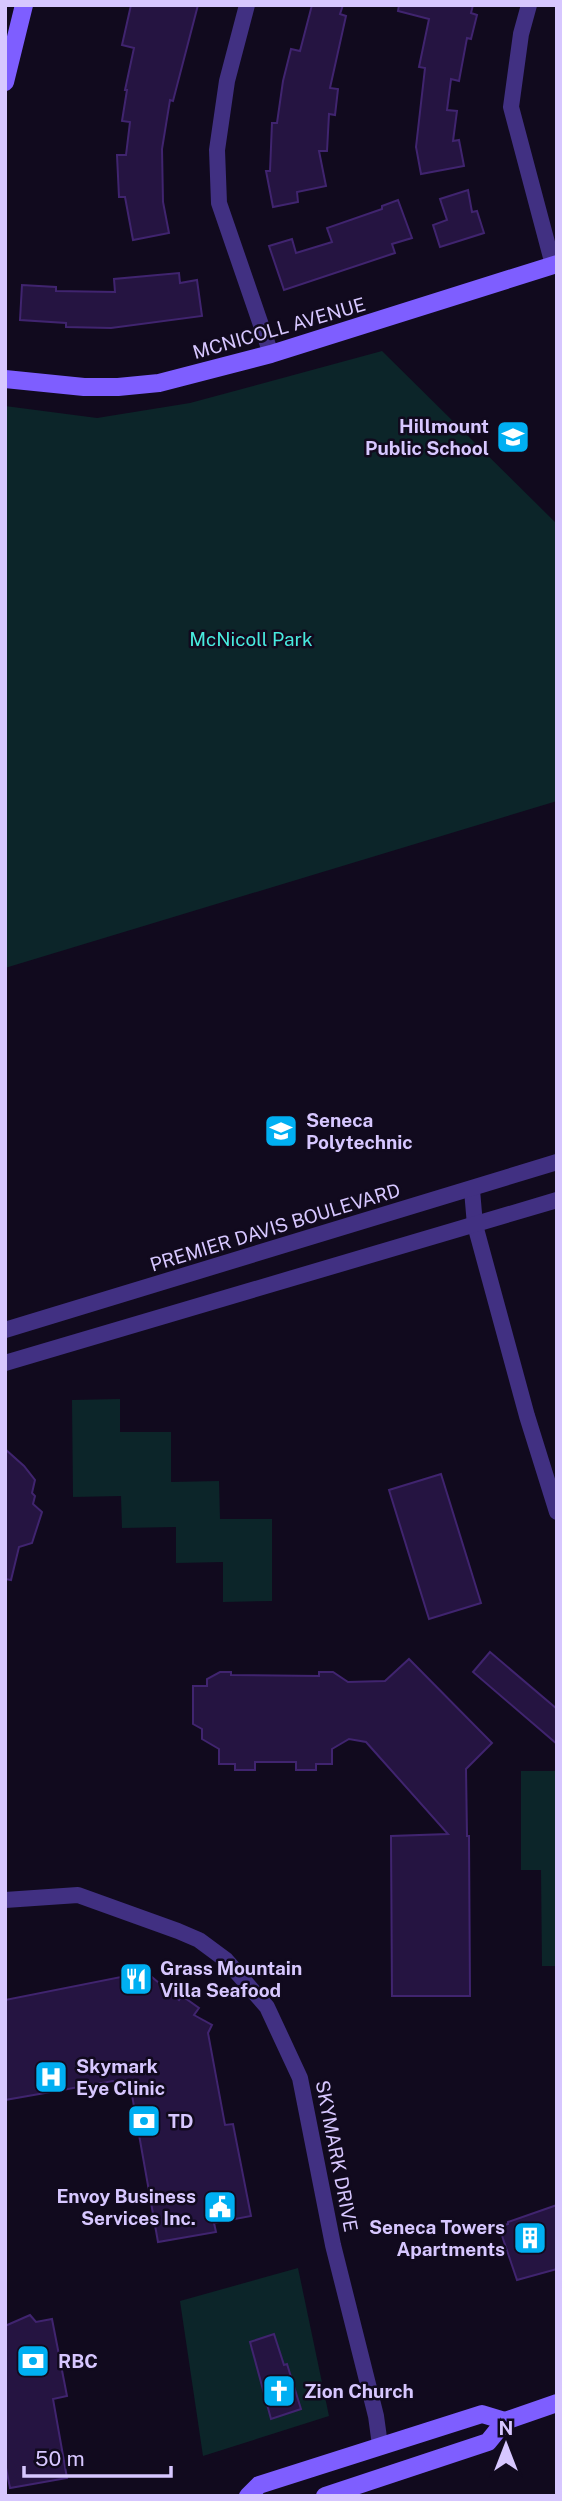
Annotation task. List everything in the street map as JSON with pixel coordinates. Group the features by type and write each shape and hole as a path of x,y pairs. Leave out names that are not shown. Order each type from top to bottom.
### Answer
{"main road":[{"path":"5,82 24,5"},
{"name":"MCNICOLL AVENUE","path":"5,379 83,387 159,383 271,354 555,265"},
{"path":"325,2496 488,2442 505,2421 557,2403"},
{"path":"248,2496 258,2485 482,2414 505,2421"}],"street":[{"path":"247,5 227,81 216,150 219,203 271,354"},
{"path":"529,5 521,34 511,107 555,265"},
{"name":"PREMIER DAVIS BOULEVARD","path":"5,1330 557,1162"},
{"path":"472,1189 475,1225 527,1416 557,1512"},
{"path":"5,1363 557,1200"},
{"name":"SKYMARK DRIVE","path":"5,1900 78,1895 178,1931 199,1940 226,1960 267,2007 300,2078 333,2245 376,2416 380,2445"}],"green space":[{"name":"McNicoll Park","path":"382,351 557,524 557,801 5,968 5,406 97,418 190,403"},
{"path":"120,1399 120,1432 171,1432 171,1482 219,1481 220,1519 272,1519 272,1601 223,1602 223,1562 176,1563 176,1527 122,1528 121,1496 73,1497 72,1400"},
{"path":"521,1771 557,1771 557,1966 542,1966 541,1870 521,1870"},
{"path":"298,2268 329,2416 203,2456 180,2301"}],"building":[{"path":"131,5 198,5 173,101 170,100 162,149 163,202 169,233 133,240 125,197 119,197 117,155 126,155 130,122 122,121 134,48 122,45"},
{"path":"312,5 343,5 340,14 346,16 330,88 338,89 335,115 329,114 327,151 319,151 326,186 297,192 298,202 273,207 266,171 270,171 272,123 277,123 291,49 300,51"},
{"path":"399,5 473,5 471,13 477,15 471,39 467,38 459,81 451,79 447,110 457,111 453,141 459,140 464,166 421,174 416,147 425,68 419,67 429,19 398,11"},
{"path":"468,190 472,212 477,211 484,233 440,247 433,225 447,220 440,199"},
{"path":"398,200 412,238 392,244 395,253 284,290 269,246 292,239 296,253 332,242 327,228 382,209 382,206"},
{"path":"179,273 180,283 197,280 202,316 111,328 66,327 66,323 20,320 22,285 56,287 56,291 115,292 114,279"},
{"path":"5,1449 35,1480 33,1504 42,1512 32,1543 19,1547 11,1580 5,1579"},
{"path":"441,1474 481,1603 429,1619 389,1490"},
{"path":"490,1652 557,1709 557,1744 473,1672"},
{"path":"409,1659 492,1743 466,1769 470,1996 392,1996 391,1836 448,1834 366,1742 349,1739 332,1749 332,1764 316,1764 316,1770 296,1770 296,1762 255,1762 255,1770 235,1770 235,1764 219,1764 219,1749 202,1739 202,1729 193,1724 193,1686 207,1686 207,1679 220,1672 231,1672 231,1675 319,1676 319,1672 333,1672 348,1682 385,1681"},
{"path":"146,1972 179,2000 182,1996 199,2008 194,2015 212,2025 208,2033 225,2125 233,2124 251,2216 214,2223 216,2232 158,2242 132,2095 113,2081 5,2100 5,2000"},
{"name":"Seneca Towers Apartments","path":"557,2205 557,2269 517,2280 499,2227"},
{"path":"30,2315 36,2322 52,2319 67,2396 53,2399 67,2478 10,2488 5,2463 5,2326"},
{"name":"Zion Church","path":"274,2334 301,2409 271,2419 250,2342"}],"place":[{"name":"Hillmount Public School","path":"513,437"},
{"name":"Seneca Polytechnic","path":"281,1131"},
{"name":"Grass Mountain Villa Seafood","path":"136,1979"},
{"name":"Skymark Eye Clinic","path":"51,2077"},
{"name":"TD","path":"144,2121"},
{"name":"Envoy Business Services Inc.","path":"220,2207"},
{"name":"Seneca Towers Apartments","path":"530,2238"},
{"name":"RBC","path":"33,2361"},
{"name":"Zion Church","path":"279,2391"}]}
